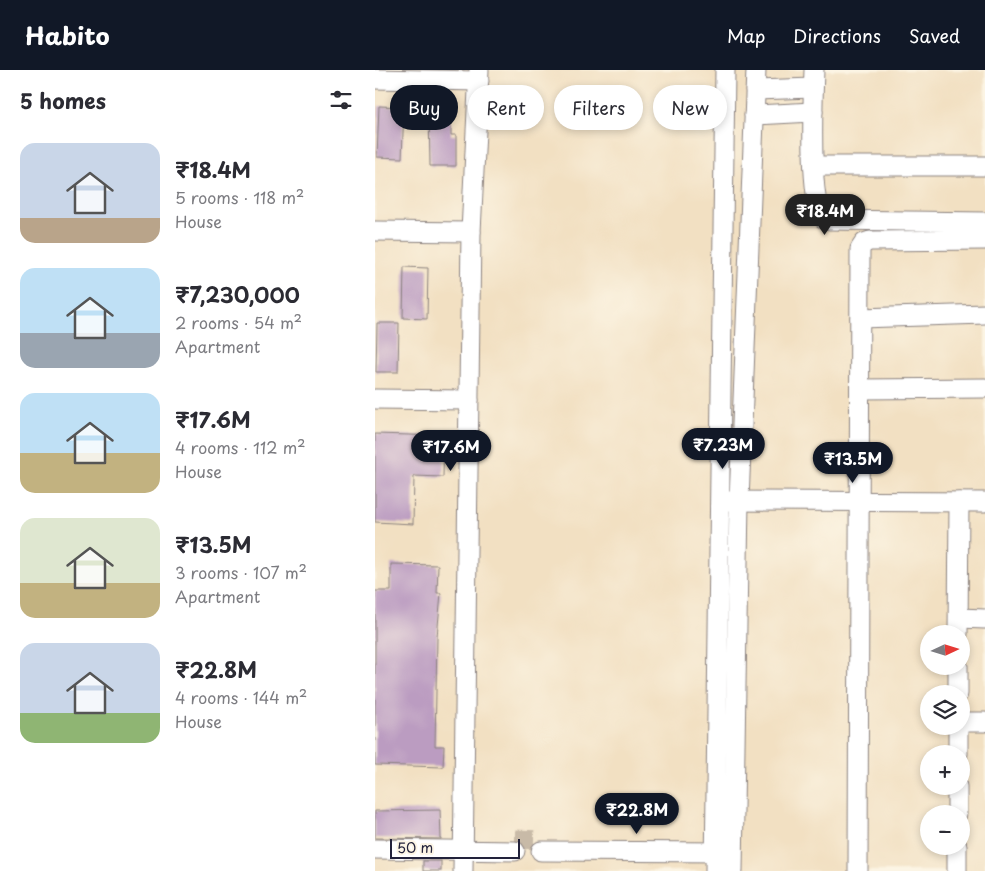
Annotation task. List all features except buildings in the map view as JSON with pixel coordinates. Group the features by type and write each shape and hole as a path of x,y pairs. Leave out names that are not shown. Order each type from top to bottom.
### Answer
{"street":[{"path":"715,871 724,846 730,501 725,70"},
{"path":"730,501 756,70"},
{"path":"375,79 479,73 471,232 463,871"},
{"path":"755,90 813,79 814,166 817,206 823,218 830,220 985,222"},
{"path":"754,115 813,112"},
{"path":"814,166 985,166"},
{"path":"375,230 471,232"},
{"path":"858,871 860,249 864,243 870,241 985,240"},
{"path":"860,318 985,314"},
{"path":"860,389 985,388"},
{"path":"375,399 469,400"},
{"path":"730,501 985,502"},
{"path":"959,502 959,625"},
{"path":"963,625 985,619"},
{"path":"970,722 985,722"},
{"path":"375,849 463,844 515,845"},
{"path":"541,846 724,846"},
{"path":"724,846 733,871"},
{"path":"957,855 957,871"}],"tunnel":[{"path":"515,839 542,840"}]}
